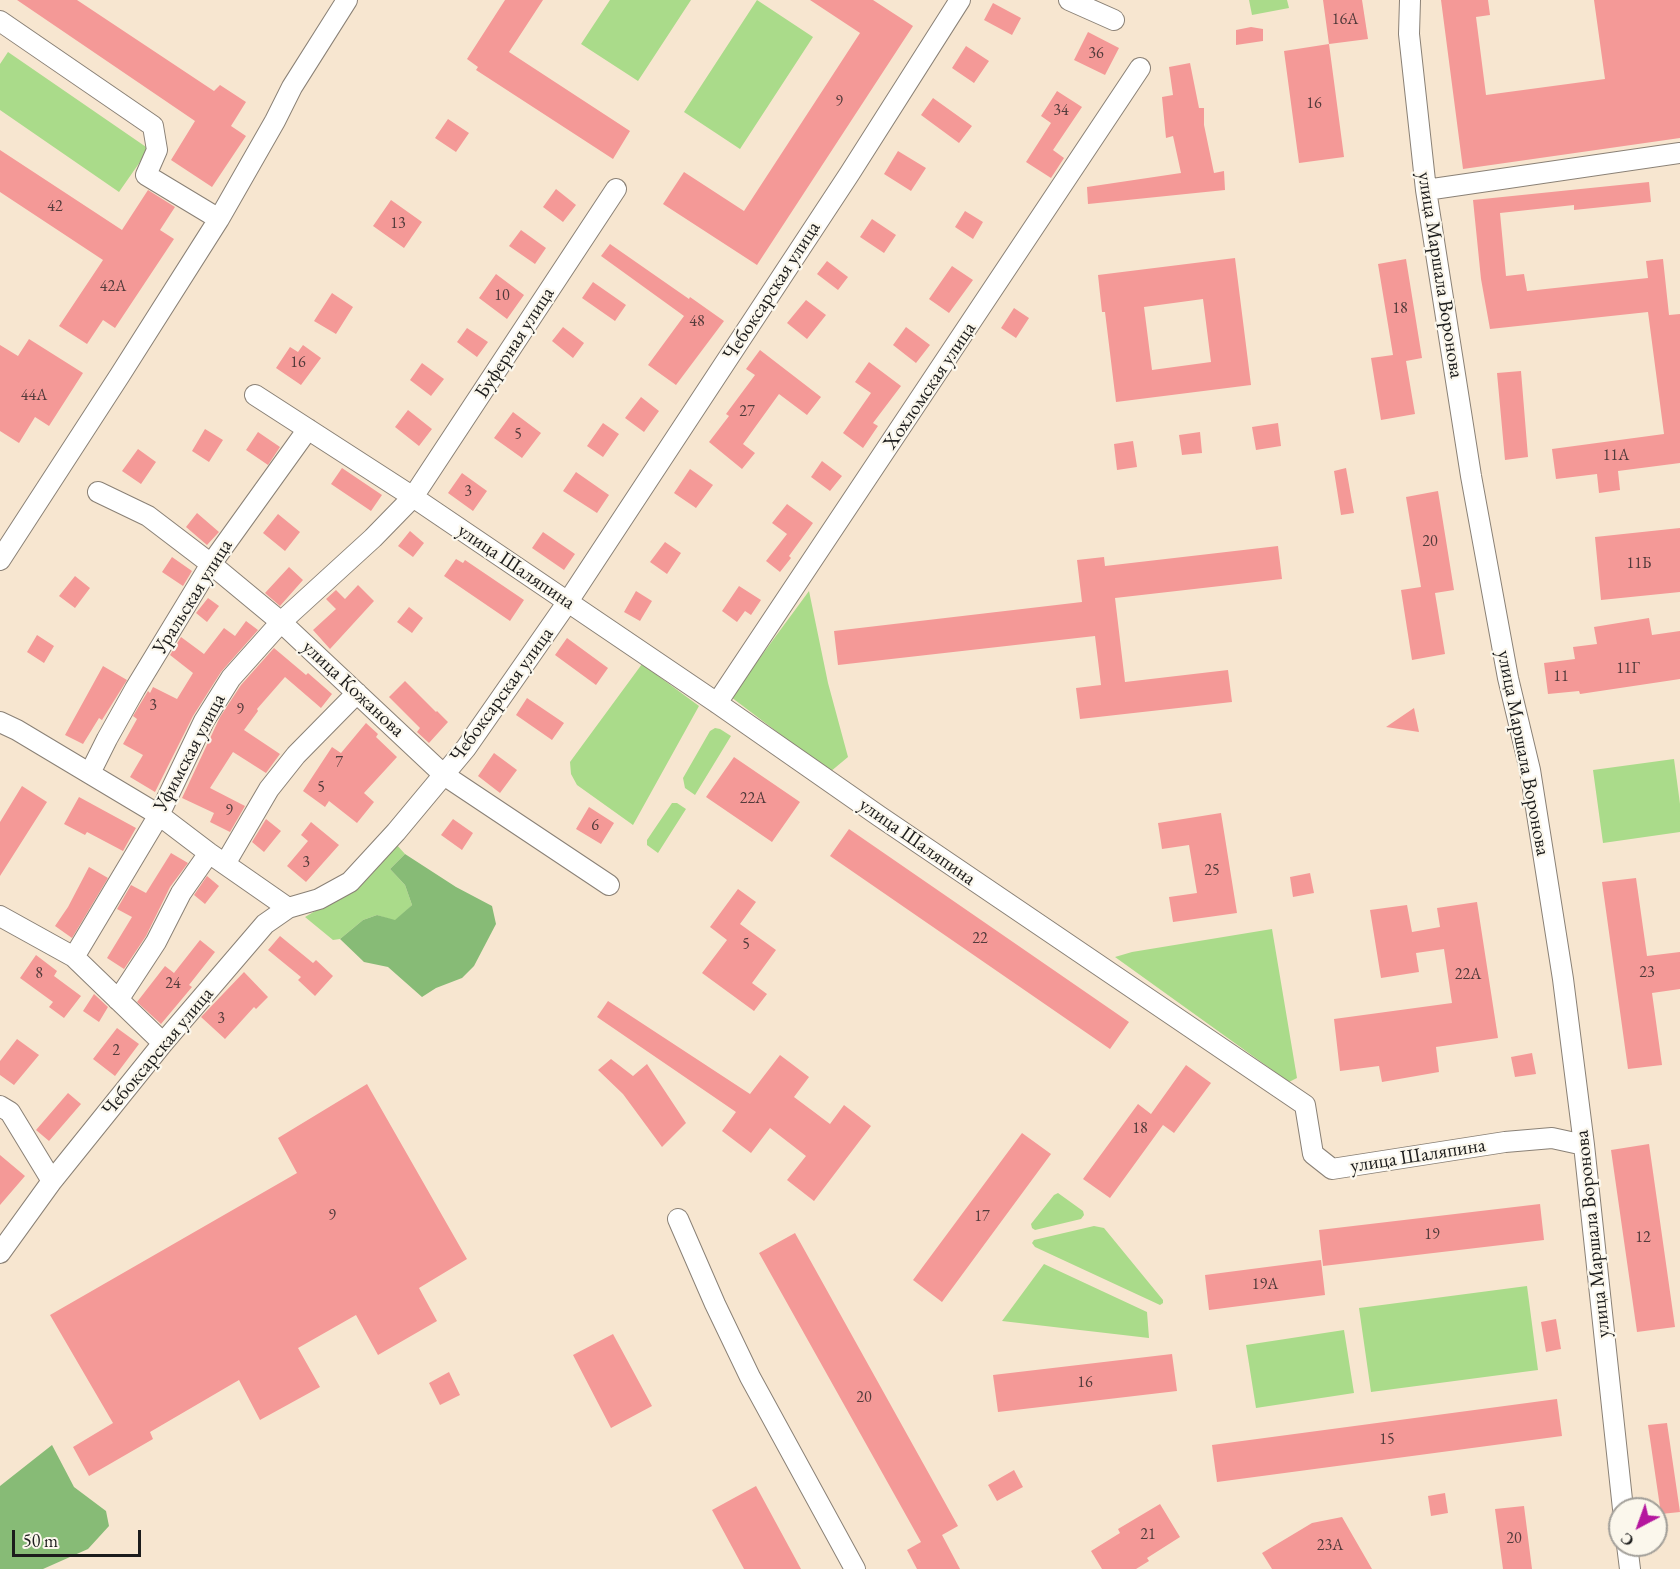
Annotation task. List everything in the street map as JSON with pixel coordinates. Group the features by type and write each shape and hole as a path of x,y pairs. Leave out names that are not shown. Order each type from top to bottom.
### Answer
{"street":[{"path":"0,560 219,219 292,87 347,0"},
{"name":"Чебоксарская улица","path":"0,1253 52,1181 163,1043 265,924 288,908 319,899 350,882 444,775 500,701 567,603 850,173 960,0"},
{"path":"1069,0 1114,20"},
{"name":"улица Маршала Воронова","path":"1410,0 1409,34 1426,190 1471,476 1508,678 1530,770 1563,979 1584,1145 1622,1497"},
{"path":"0,21 153,126 157,150 146,176 219,219"},
{"name":"Хохломская улица","path":"717,703 1140,68"},
{"path":"1426,190 1680,153"},
{"name":"Буферная улица","path":"413,497 616,189"},
{"name":"улица Шаляпина","path":"255,395 413,497 1305,1105 1313,1154 1332,1169 1505,1142 1552,1138 1584,1145"},
{"name":"Уральская улица","path":"90,773 135,689 212,564 308,429"},
{"name":"улица Кожанова","path":"98,492 148,516 212,564 281,622 444,775 609,885"},
{"name":"Уфимская улица","path":"74,957 159,814 204,721 231,678 281,622 373,538 413,497"},
{"path":"118,1000 156,942 182,893 217,858 296,755 357,693"},
{"path":"0,723 17,730 159,814 288,908"},
{"path":"0,916 74,957 163,1043"},
{"path":"0,1106 10,1112 52,1181"},
{"path":"678,1219 750,1377 855,1569"}],"green space":[{"path":"610,0 691,0 638,81 581,44"},
{"path":"757,0 813,37 740,149 684,112"},
{"path":"1249,0 1287,0 1289,8 1252,15"},
{"path":"8,52 149,149 119,192 0,110 0,64"},
{"path":"809,591 828,683 848,757 830,772 731,697"},
{"path":"642,664 699,706 633,825 577,785 571,774 570,762"},
{"path":"715,728 731,736 695,795 685,788 683,778 710,731"},
{"path":"1674,759 1680,804 1680,832 1603,843 1593,770"},
{"path":"672,803 677,803 686,809 658,853 647,845 647,840"},
{"path":"396,844 405,854 390,869 405,885 412,905 395,921 377,915 363,920 340,939 333,940 305,917 361,884"},
{"path":"405,854 456,887 492,906 496,924 474,966 462,978 436,988 422,997 388,967 364,962 340,939 363,920 377,915 395,920 412,905 405,885 390,869"},
{"path":"1272,929 1297,1078 1289,1082 1115,957 1132,952"},
{"path":"1058,1193 1083,1211 1084,1215 1081,1219 1035,1230 1032,1228 1031,1224"},
{"path":"1094,1226 1104,1228 1163,1300 1163,1303 1160,1305 1035,1247 1032,1243 1034,1240"},
{"path":"1044,1264 1147,1312 1149,1338 1002,1321"},
{"path":"1527,1286 1538,1370 1371,1392 1359,1308"},
{"path":"1344,1330 1354,1393 1256,1408 1246,1345"},
{"path":"52,1445 74,1487 106,1511 109,1526 88,1549 43,1569 0,1569 0,1486"}],"building":[{"path":"17,0 77,0 214,91 220,85 246,102 231,126 246,136 212,187 171,160 195,121"},
{"path":"505,0 543,0 509,52 630,131 613,159 476,70 478,67 467,59"},
{"path":"810,0 873,0 913,26 757,265 663,204 684,172 744,211 860,33"},
{"path":"1323,0 1362,0 1368,39 1329,44"},
{"path":"1441,0 1488,0 1490,15 1476,17 1486,95 1605,79 1594,0 1680,0 1680,138 1463,169"},
{"path":"993,3 1021,18 1012,35 984,20"},
{"path":"1251,27 1263,29 1263,41 1236,45 1236,30"},
{"path":"1088,32 1119,48 1105,75 1074,60"},
{"path":"1329,44 1344,157 1299,163 1284,51"},
{"path":"966,46 989,61 974,83 952,68"},
{"path":"1190,63 1199,108 1204,108 1204,125 1214,173 1224,171 1225,190 1088,204 1087,187 1181,173 1173,136 1166,138 1162,97 1173,95 1169,67"},
{"path":"1057,91 1082,107 1053,150 1064,158 1051,178 1026,162 1051,123 1041,116"},
{"path":"933,98 972,126 959,143 921,115"},
{"path":"448,119 469,133 456,152 435,138"},
{"path":"0,150 122,230 148,190 175,207 160,230 174,239 115,328 103,320 87,344 59,326 103,260 0,192"},
{"path":"898,151 926,168 911,191 884,174"},
{"path":"1649,182 1651,202 1574,210 1574,205 1500,213 1506,276 1524,274 1527,291 1648,278 1646,261 1663,259 1669,315 1680,314 1680,463 1618,471 1620,490 1599,493 1597,474 1556,479 1552,449 1664,434 1648,312 1490,329 1481,279 1473,200"},
{"path":"556,189 576,205 563,222 543,207"},
{"path":"391,200 422,222 404,248 373,226"},
{"path":"965,211 983,222 973,239 955,227"},
{"path":"872,219 896,235 884,253 860,237"},
{"path":"521,230 546,248 535,264 509,246"},
{"path":"610,244 724,321 676,385 648,365 684,316 601,256"},
{"path":"1235,258 1251,385 1116,402 1098,275","holes":["1203,299 1211,362 1152,370 1144,307"]},
{"path":"1406,259 1422,358 1406,361 1415,414 1381,420 1371,358 1393,355 1378,264"},
{"path":"827,261 848,277 838,290 817,274"},
{"path":"952,266 973,280 949,313 929,299"},
{"path":"496,274 524,295 507,319 479,298"},
{"path":"593,282 626,305 615,321 582,298"},
{"path":"332,293 353,307 336,334 314,321"},
{"path":"806,300 826,315 807,339 787,323"},
{"path":"1014,308 1029,318 1016,338 1001,328"},
{"path":"563,327 584,343 573,358 552,341"},
{"path":"906,327 930,345 916,363 893,345"},
{"path":"467,328 488,342 477,357 457,342"},
{"path":"29,339 83,373 49,426 35,417 19,443 0,431 0,345 18,356"},
{"path":"303,345 321,358 301,385 276,368 290,347 298,352"},
{"path":"760,350 821,397 807,415 779,394 743,444 755,453 742,469 709,442 729,416 726,414 755,375 746,369"},
{"path":"869,362 901,386 873,423 878,426 863,448 843,433 871,393 855,382"},
{"path":"422,363 444,379 431,396 410,380"},
{"path":"1521,371 1528,457 1505,460 1497,373"},
{"path":"641,397 659,411 644,432 625,418"},
{"path":"408,410 432,429 419,446 395,427"},
{"path":"513,412 541,433 522,458 494,438"},
{"path":"603,423 619,434 603,457 587,446"},
{"path":"1278,423 1281,446 1256,450 1252,427"},
{"path":"205,429 223,440 209,462 192,451"},
{"path":"258,432 280,447 268,465 246,450"},
{"path":"1200,432 1202,453 1182,455 1179,435"},
{"path":"1133,441 1137,467 1117,470 1114,444"},
{"path":"138,449 156,462 141,484 122,471"},
{"path":"822,461 842,476 830,491 811,477"},
{"path":"342,468 382,495 371,511 331,484"},
{"path":"1346,468 1354,513 1341,515 1334,471"},
{"path":"690,469 713,485 696,508 674,493"},
{"path":"576,472 609,495 597,513 563,491"},
{"path":"462,473 487,491 473,511 448,493"},
{"path":"1438,491 1454,590 1435,593 1445,654 1412,660 1401,590 1421,587 1406,497"},
{"path":"787,504 813,523 780,572 766,561 787,534 772,523"},
{"path":"197,513 219,532 207,545 186,527"},
{"path":"278,514 300,532 285,551 263,533"},
{"path":"1680,528 1680,592 1601,600 1595,537"},
{"path":"410,531 424,543 413,557 398,546"},
{"path":"543,532 575,554 564,570 532,548"},
{"path":"665,542 681,553 667,574 650,562"},
{"path":"1278,546 1282,579 1115,598 1125,682 1228,670 1232,702 1080,719 1076,688 1101,685 1095,636 838,665 834,631 1082,602 1077,560 1104,557 1105,566"},
{"path":"172,557 192,571 183,586 162,572"},
{"path":"456,559 463,563 465,560 524,600 510,621 444,576"},
{"path":"289,567 303,580 280,606 265,593"},
{"path":"75,576 90,588 75,608 59,596"},
{"path":"358,585 374,601 330,649 313,630 336,609 326,599 336,590 345,599"},
{"path":"739,586 761,600 751,615 745,611 737,622 722,611"},
{"path":"636,591 652,601 640,621 624,612"},
{"path":"208,598 219,606 207,622 196,613"},
{"path":"409,607 423,618 412,633 397,622"},
{"path":"1649,618 1652,635 1680,631 1680,679 1580,694 1579,691 1548,694 1544,663 1575,659 1573,647 1597,644 1594,627"},
{"path":"246,621 258,630 221,672 193,716 155,792 130,777 143,755 123,744 137,719 133,716 148,691 150,693 153,687 177,699 193,673 170,655 181,637 204,654 224,628 235,636"},
{"path":"37,635 54,646 44,663 27,652"},
{"path":"567,638 608,668 596,685 555,655"},
{"path":"274,648 332,694 321,708 285,677 257,709 258,711 244,730 280,754 266,773 233,752 210,788 245,806 230,832 210,822 214,813 182,798 220,717 241,685"},
{"path":"103,666 127,680 102,720 99,718 83,744 65,735"},
{"path":"405,681 448,722 429,743 417,732 420,728 389,697"},
{"path":"527,698 564,723 552,740 516,715"},
{"path":"1414,708 1419,732 1386,727"},
{"path":"366,723 378,734 376,737 397,757 364,793 374,802 357,823 329,801 325,807 303,791 332,747 341,753"},
{"path":"494,753 517,770 500,793 478,776"},
{"path":"734,757 800,802 772,842 706,797"},
{"path":"22,786 47,802 0,876 0,822"},
{"path":"79,797 136,828 123,851 87,832 85,835 64,824"},
{"path":"589,807 614,823 601,844 576,829"},
{"path":"1221,813 1237,913 1173,922 1169,897 1197,893 1189,845 1162,849 1158,823"},
{"path":"266,819 281,831 264,852 252,842"},
{"path":"453,819 473,833 462,850 441,835"},
{"path":"311,822 339,845 306,882 287,866 308,841 301,835"},
{"path":"849,829 1129,1022 1110,1049 830,856"},
{"path":"171,853 188,863 170,887 146,936 124,969 107,958 132,917 117,909 131,885 146,893"},
{"path":"89,867 108,878 72,938 55,926"},
{"path":"1310,873 1314,893 1293,897 1290,877"},
{"path":"207,876 219,886 205,904 194,895"},
{"path":"1636,878 1647,956 1680,952 1680,989 1652,993 1662,1065 1628,1069 1602,882"},
{"path":"738,889 756,902 740,924 776,950 752,983 767,994 754,1011 702,973 727,940 710,927"},
{"path":"1477,902 1498,1038 1436,1047 1439,1072 1382,1082 1379,1066 1340,1071 1334,1019 1452,1003 1444,949 1416,953 1419,972 1381,978 1370,910 1407,905 1412,932 1440,927 1437,908"},
{"path":"280,936 313,963 316,960 333,976 315,996 298,980 301,977 268,950"},
{"path":"200,940 215,952 189,985 192,987 161,1024 137,1002 165,966 174,973"},
{"path":"36,955 57,971 54,976 81,996 64,1018 49,1007 53,1002 20,978"},
{"path":"244,972 268,997 256,1009 254,1007 225,1039 201,1017"},
{"path":"94,994 108,1007 99,1022 83,1011"},
{"path":"608,1001 750,1094 780,1055 809,1077 794,1097 830,1124 844,1105 871,1126 814,1201 787,1180 806,1156 770,1128 751,1153 722,1131 736,1112 597,1017"},
{"path":"117,1028 139,1044 115,1076 93,1059"},
{"path":"17,1039 39,1055 14,1085 0,1075 0,1061"},
{"path":"1532,1053 1536,1074 1515,1077 1511,1057"},
{"path":"611,1059 633,1076 647,1064 686,1123 662,1147 623,1094 598,1070"},
{"path":"1186,1065 1211,1083 1174,1133 1163,1125 1110,1198 1083,1179 1138,1104 1151,1114"},
{"path":"367,1084 467,1259 419,1288 437,1321 378,1355 356,1315 298,1348 320,1387 260,1420 239,1380 150,1432 153,1439 89,1476 73,1447 113,1423 50,1315 297,1173 278,1138"},
{"path":"68,1093 81,1104 49,1141 36,1130"},
{"path":"1022,1133 1051,1154 942,1302 913,1280"},
{"path":"1649,1144 1675,1327 1637,1332 1611,1150"},
{"path":"0,1155 25,1176 0,1205"},
{"path":"1540,1204 1544,1240 1323,1266 1319,1230"},
{"path":"795,1233 958,1526 942,1535 960,1569 917,1569 907,1550 921,1542 759,1253"},
{"path":"1321,1260 1325,1295 1209,1310 1205,1275"},
{"path":"1556,1319 1561,1349 1546,1352 1541,1322"},
{"path":"613,1334 652,1406 611,1428 573,1355"},
{"path":"1172,1354 1177,1391 998,1412 993,1375"},
{"path":"449,1372 460,1395 440,1405 429,1383"},
{"path":"1557,1399 1562,1436 1217,1482 1212,1445"},
{"path":"1667,1423 1680,1512 1668,1513 1668,1497 1659,1497 1648,1425"},
{"path":"1014,1470 1023,1487 997,1501 988,1485"},
{"path":"756,1486 801,1569 744,1569 712,1510"},
{"path":"1445,1493 1448,1513 1431,1516 1428,1496"},
{"path":"1160,1504 1180,1537 1147,1558 1149,1561 1136,1569 1102,1569 1091,1551 1120,1533 1118,1529"},
{"path":"1524,1506 1532,1569 1503,1569 1495,1509"},
{"path":"1342,1517 1372,1569 1272,1569 1262,1553 1312,1523"}]}
